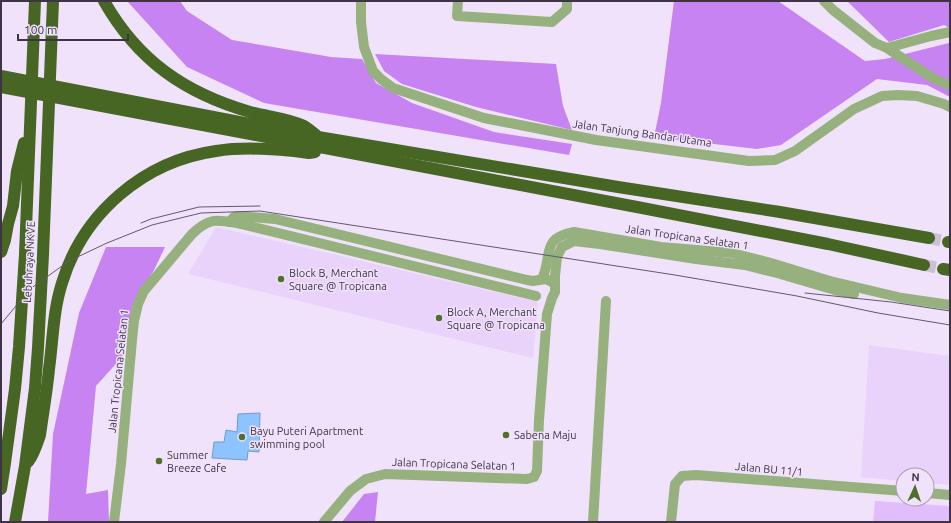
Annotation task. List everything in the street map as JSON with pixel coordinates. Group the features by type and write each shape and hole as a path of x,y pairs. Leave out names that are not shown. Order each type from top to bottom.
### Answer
{"highway":[{"name":"Lebuhraya NKVE","path":"1,488 14,396 19,347 25,254 35,1"},
{"name":"Lebuhraya NKVE","path":"15,522 25,466 38,348 53,1"},
{"path":"104,1 118,24 134,44 165,72 180,82 221,103 256,114 286,120 305,126 318,137"},
{"path":"1,76 318,137 618,187 774,211 929,238"},
{"path":"1,87 637,207 828,244 924,265"},
{"path":"1,252 14,206 17,171 30,117"},
{"path":"25,466 31,458 40,435 55,315 65,273 80,241 95,219 110,202 135,182 150,173 183,158 217,150 251,149 309,153 326,149"}],"street":[{"name":"Jalan Tanjung Bandar Utama","path":"361,1 361,22 364,47 373,70 381,79 393,88 484,118 607,142 749,161 775,160 796,151 854,109 882,96 917,96 950,107"},
{"path":"458,1 457,16 552,22 567,9 567,1"},
{"path":"824,1 833,10 875,43 887,48 931,77 950,86"},
{"path":"887,48 950,32"},
{"name":"Jalan Tropicana Selatan 1","path":"229,222 234,217 238,216 275,219 527,280 541,280 545,274 549,249 554,241 563,234 574,232 661,247 732,253 830,281 902,298 950,305"},
{"name":"Jalan Tropicana Selatan 1","path":"114,522 121,464 134,321 138,304 144,291 200,226 208,222 218,220 248,226 494,285 538,298"},
{"name":"Jalan Tropicana Selatan 1","path":"555,285 557,257 562,247 574,241 745,265 776,272 835,290 892,302 950,311"},
{"path":"546,279 550,280 555,285 555,292 547,314 545,306 534,291 537,282 546,279"},
{"path":"538,298 546,300 552,298"},
{"path":"593,522 606,301"},
{"name":"Jalan Tropicana Selatan 1","path":"324,522 350,491 366,479 385,474 527,479 534,477 537,472 539,420 547,314"},
{"name":"Jalan BU 11/1","path":"671,522 675,484 682,476 696,475 895,491"},
{"path":"935,494 950,495"}],"shaded area":[{"path":"127,1 180,1 187,11 232,40 331,57 362,59 376,83 412,103 494,132 572,144 569,155 264,103 187,67"},
{"path":"674,1 778,1 865,61 885,59 950,43 950,97 927,85 877,79 781,145 757,149 654,137 661,103"},
{"path":"847,1 950,1 950,28 944,25 889,42"},
{"path":"375,54 556,64 563,106 572,130 476,107 402,84 384,71"},
{"path":"216,227 538,302 533,358 188,274"},
{"path":"106,247 165,247 154,270 133,304 123,356 96,386 86,494 108,490 109,522 48,522 53,434 79,313"},
{"path":"869,345 950,356 950,485 935,484 935,467 895,467 895,480 861,477"},
{"path":"378,492 375,522 342,522 364,494"},
{"path":"875,501 895,502 895,507 935,507 935,505 950,506 950,522 873,522"}],"water":[{"name":"Bayu Puteri Apartment swimming pool","path":"260,413 259,452 248,451 247,460 212,458 214,442 224,442 226,430 237,432 238,414"}],"tunnel":[{"path":"929,238 948,242"},
{"path":"924,265 943,269"}],"tram line":[{"path":"141,223 199,207 260,206"},
{"path":"1,324 30,289 69,261 107,243 152,225 201,213 260,211 675,275 950,325"},
{"path":"805,293 891,302 950,311"}],"place":[{"name":"Block B, Merchant Square @ Tropicana","path":"281,279"},
{"name":"Block A, Merchant Square @ Tropicana","path":"439,318"},
{"name":"Sabena Maju","path":"506,435"},
{"name":"Bayu Puteri Apartment swimming pool","path":"242,437"},
{"name":"Summer Breeze Cafe","path":"159,461"}]}
